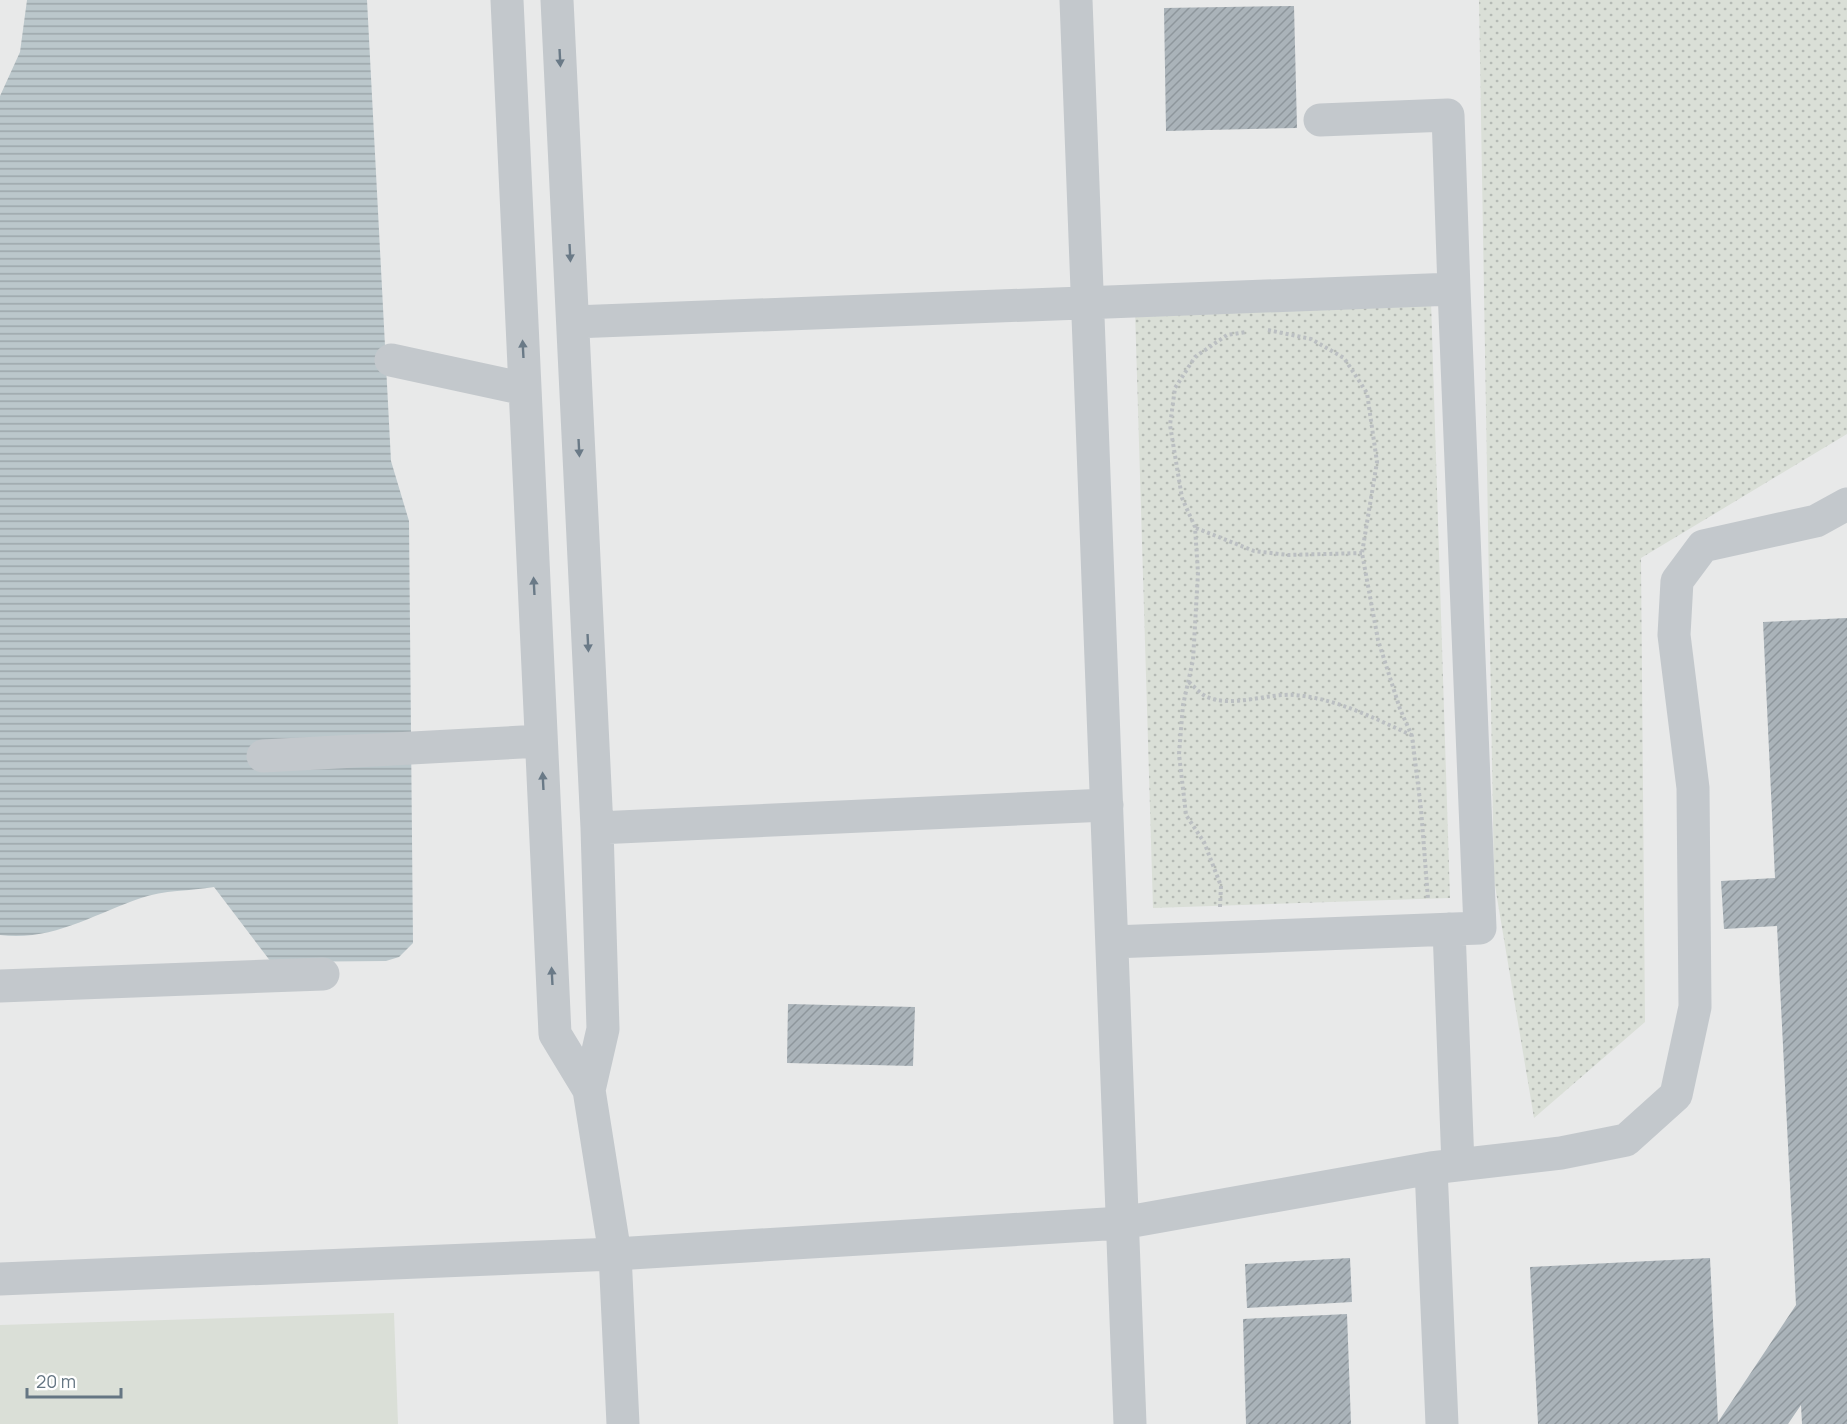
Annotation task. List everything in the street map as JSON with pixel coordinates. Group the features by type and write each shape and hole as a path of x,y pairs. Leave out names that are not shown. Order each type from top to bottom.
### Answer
{"lane":[{"path":"507,0 555,1034 589,1090"},
{"path":"557,0 597,828 603,1029 589,1090 615,1254 623,1424"},
{"path":"1076,0 1130,1424"},
{"path":"1112,942 1480,928 1448,115 1320,120"},
{"path":"573,322 1454,289"},
{"path":"391,360 525,389"},
{"path":"0,1280 615,1254 1122,1223 1445,1167 1561,1153 1626,1140 1676,1095 1695,1006 1693,788 1674,635 1677,581 1703,546 1816,521 1847,504"},
{"path":"263,756 541,741"},
{"path":"597,828 1107,805"},
{"path":"1439,929 1445,1167 1442,1424"},
{"path":"0,986 323,974"}],"path":[{"path":"1261,329 1311,339 1344,358 1368,393 1377,462 1362,553 1378,640 1400,709 1412,736 1439,929"},
{"path":"1213,938 1220,910 1221,886 1204,842 1186,815 1179,754 1183,705 1193,660 1198,573 1195,527 1182,498 1170,425 1175,388 1195,357 1227,336 1250,331"},
{"path":"1195,527 1254,551 1288,555 1362,553"},
{"path":"1188,682 1206,697 1225,700 1294,694 1322,700 1364,714 1412,736"}],"shaded area":[{"path":"0,0 1847,0 1847,1424 0,1424"},
{"path":"27,0 367,0 391,461 409,521 413,943 399,957 386,961 271,962 214,887 150,895 55,931 19,936 0,935 0,96 20,52"},
{"path":"1479,0 1847,0 1847,434 1641,558 1645,1022 1534,1118 1494,880"},
{"path":"1431,301 1450,898 1153,908 1135,310"},
{"path":"394,1313 398,1424 0,1424 0,1325"}],"building":[{"path":"1294,6 1297,128 1166,131 1164,8"},
{"path":"1847,618 1847,1424 1802,1424 1801,1405 1788,1424 1538,1424 1530,1267 1710,1258 1718,1422 1796,1305 1777,926 1724,929 1721,881 1775,878 1763,622"},
{"path":"788,1004 915,1007 913,1066 787,1063"},
{"path":"1350,1258 1352,1302 1247,1308 1245,1264"},
{"path":"1347,1314 1351,1424 1246,1424 1243,1319"}]}
